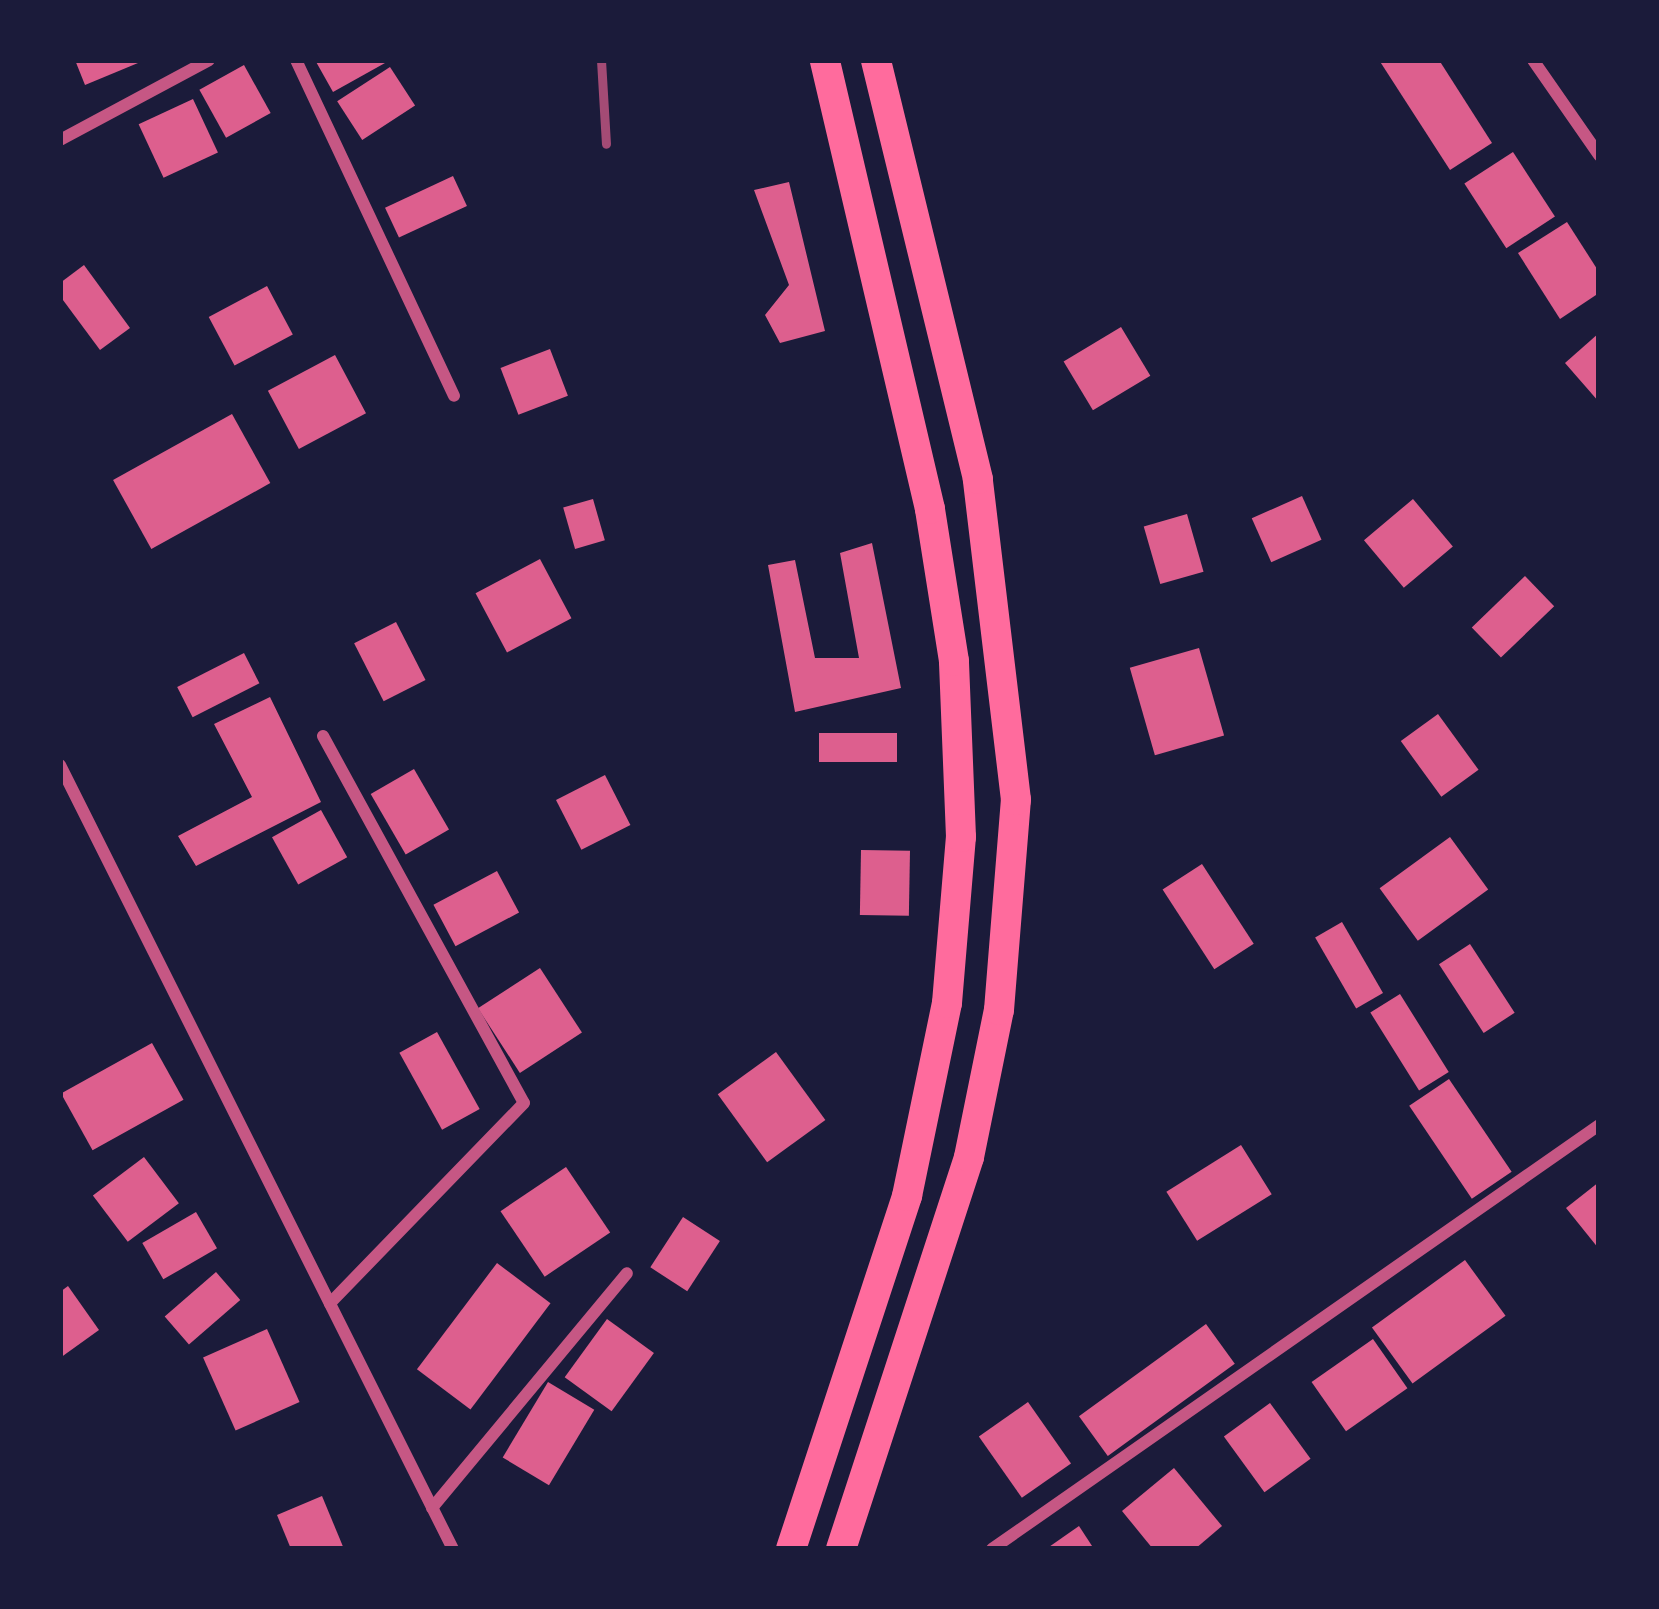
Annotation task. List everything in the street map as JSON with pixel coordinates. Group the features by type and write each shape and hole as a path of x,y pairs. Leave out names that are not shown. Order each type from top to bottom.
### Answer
{"main road":[{"path":"791,1549 907,1196 947,1003 961,837 954,661 930,509 824,60"},
{"path":"842,1549 969,1157 999,1010 1016,800 978,479 876,60"}],"street":[{"path":"60,140 209,60"},
{"path":"296,60 454,396"},
{"path":"1533,60 1599,154"},
{"path":"322,736 524,1103 330,1303"},
{"path":"60,765 453,1549"},
{"path":"992,1549 1599,1125"},
{"path":"432,1508 627,1273"}],"building":[{"path":"75,60 137,60 138,63 85,85"},
{"path":"315,60 383,60 385,63 333,92"},
{"path":"1379,60 1439,60 1492,143 1450,170"},
{"path":"244,65 271,113 226,138 199,90"},
{"path":"390,67 415,106 362,140 337,101"},
{"path":"193,99 218,152 164,178 139,124"},
{"path":"1513,152 1555,217 1506,248 1464,184"},
{"path":"453,176 467,206 399,238 385,208"},
{"path":"789,182 825,331 780,343 765,315 789,285 754,190"},
{"path":"1567,222 1599,272 1599,293 1560,319 1518,253"},
{"path":"84,265 130,328 100,350 60,296 60,283"},
{"path":"267,286 293,335 235,366 209,317"},
{"path":"1121,327 1150,376 1093,410 1064,362"},
{"path":"1599,333 1599,402 1565,363"},
{"path":"550,349 568,396 518,415 501,368"},
{"path":"335,355 366,413 299,449 268,391"},
{"path":"232,414 270,483 151,549 113,480"},
{"path":"1302,496 1322,540 1271,562 1252,518"},
{"path":"593,499 605,540 575,549 563,508"},
{"path":"1413,499 1453,546 1404,588 1364,540"},
{"path":"1187,514 1204,572 1160,584 1144,526"},
{"path":"872,543 901,688 795,712 768,565 795,560 815,658 859,658 840,553"},
{"path":"540,559 571,618 507,652 476,593"},
{"path":"1525,576 1554,606 1501,658 1472,627"},
{"path":"396,622 426,680 384,701 354,643"},
{"path":"1199,648 1224,735 1155,755 1130,668"},
{"path":"244,653 259,683 193,717 177,687"},
{"path":"270,697 321,802 196,866 178,836 252,797 214,724"},
{"path":"1438,714 1479,770 1441,797 1401,741"},
{"path":"819,733 897,733 897,762 819,762"},
{"path":"414,769 449,830 406,855 371,794"},
{"path":"605,775 630,825 581,850 556,800"},
{"path":"321,810 347,857 298,884 272,837"},
{"path":"1450,837 1488,890 1418,941 1380,888"},
{"path":"861,850 910,851 909,916 860,915"},
{"path":"1202,864 1254,944 1214,969 1163,890"},
{"path":"497,871 519,912 455,946 433,905"},
{"path":"1342,922 1383,993 1356,1009 1315,937"},
{"path":"1470,944 1515,1013 1484,1033 1439,964"},
{"path":"540,968 582,1033 520,1073 478,1008"},
{"path":"1400,994 1449,1072 1419,1091 1370,1013"},
{"path":"437,1032 480,1109 442,1130 399,1053"},
{"path":"152,1043 184,1100 93,1150 61,1093"},
{"path":"776,1052 825,1120 767,1162 718,1094"},
{"path":"1449,1079 1512,1172 1472,1199 1409,1106"},
{"path":"1241,1145 1272,1194 1197,1241 1166,1192"},
{"path":"144,1157 179,1203 128,1242 93,1196"},
{"path":"566,1167 610,1232 545,1277 501,1211"},
{"path":"1599,1182 1599,1249 1566,1208"},
{"path":"196,1212 217,1248 163,1279 142,1243"},
{"path":"683,1217 720,1241 687,1291 650,1267"},
{"path":"1465,1260 1506,1316 1413,1383 1372,1328"},
{"path":"497,1263 551,1303 470,1410 417,1369"},
{"path":"216,1272 240,1300 189,1345 165,1317"},
{"path":"68,1286 99,1330 60,1358 60,1292"},
{"path":"607,1319 654,1353 612,1411 565,1377"},
{"path":"1206,1324 1235,1364 1108,1456 1079,1416"},
{"path":"267,1329 300,1402 236,1431 203,1357"},
{"path":"1373,1339 1407,1388 1346,1431 1312,1382"},
{"path":"548,1382 594,1410 549,1485 503,1457"},
{"path":"1028,1402 1071,1463 1022,1498 979,1436"},
{"path":"1270,1403 1311,1459 1264,1492 1224,1437"},
{"path":"1174,1468 1222,1526 1195,1549 1153,1549 1122,1511"},
{"path":"322,1496 344,1549 291,1549 277,1515"},
{"path":"1079,1526 1094,1549 1046,1549"}],"railway":[{"path":"601,60 606,144"}]}
